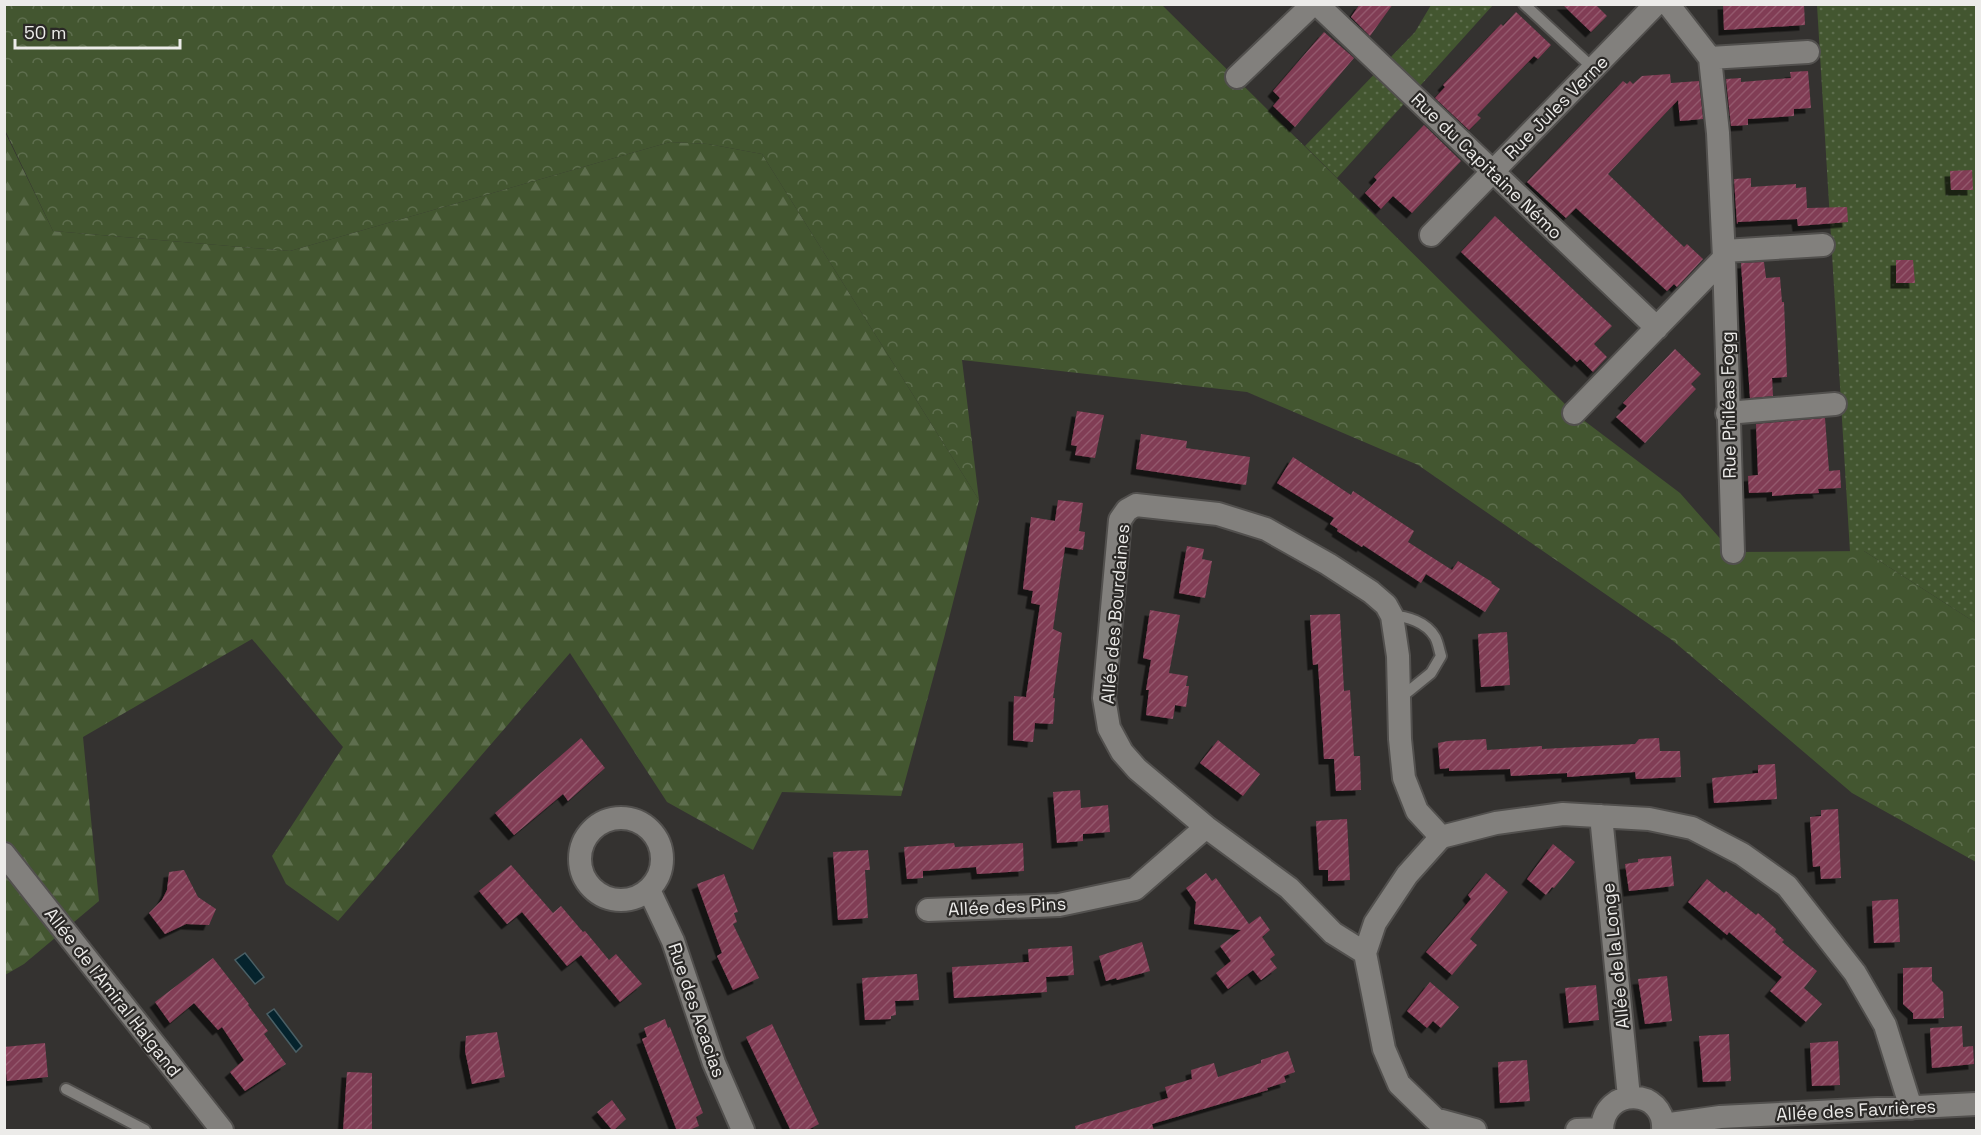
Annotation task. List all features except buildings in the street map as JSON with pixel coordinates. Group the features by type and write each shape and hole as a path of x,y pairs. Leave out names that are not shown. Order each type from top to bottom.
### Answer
{"street":[{"path":"1237,77 1315,4"},
{"name":"Rue du Capitaine Némo","path":"1315,4 1657,328"},
{"name":"Rue Jules Verne","path":"1431,235 1656,4"},
{"path":"1668,4 1710,58 1808,52"},
{"name":"Rue Philéas Fogg","path":"1710,58 1718,133 1724,255 1732,552"},
{"path":"1574,413 1724,255 1823,245"},
{"path":"1727,413 1835,404"},
{"name":"Allée des Bourdaines","path":"1365,953 1333,933 1289,888 1206,827 1137,769 1122,752 1109,728 1104,698 1120,520 1126,510 1136,506 1218,514 1266,529 1328,564 1371,592 1386,606 1392,616"},
{"path":"1392,616 1398,656 1400,739 1404,778 1417,811 1441,837"},
{"path":"1475,1131 1435,1119 1399,1084 1384,1049 1365,953 1376,923 1407,875 1441,837 1496,823 1563,814 1648,819 1692,828 1742,854 1787,886 1855,974 1885,1025 1911,1108"},
{"name":"Allée de la Longe","path":"1601,816 1629,1097"},
{"name":"Allée des Pins","path":"928,910 1059,905 1135,889 1206,827"},
{"name":"Allée de l'Amiral Halgand","path":"4,854 222,1131"},
{"name":"Rue des Acacias","path":"649,890 673,941 714,1063 743,1131"},
{"path":"1577,1131 1602,1130 1606,1111 1620,1099 1629,1097 1648,1101 1656,1107 1661,1115 1663,1128"},
{"name":"Allée des Favrières","path":"1663,1128 1720,1117 1977,1104"}],"lane":[{"path":"1524,4 1594,69"},
{"path":"1392,616 1406,616 1425,627 1436,637 1441,656 1431,673 1399,699"},
{"path":"66,1089 145,1131"}],"green space":[{"path":"5,5 1162,5 1574,413 1680,493 1732,552 1864,551 1976,623 1976,862 1852,793 1672,640 1418,465 1247,392 962,360 979,500 762,154 708,144 670,142 290,251 53,231 5,130"},
{"path":"1431,5 1493,5 1337,178 1305,146 1415,32"},
{"path":"1817,5 1976,5 1976,623 1864,551 1850,552"},
{"path":"4,130 53,231 290,251 670,142 708,144 762,154 979,500 901,796 782,792 753,850 667,802 570,653 338,921 286,884 272,856 343,747 252,639 83,737 99,901 24,964 5,975"}],"water":[{"path":"245,953 264,977 255,984 235,960"},
{"path":"274,1009 302,1046 296,1052 267,1014"}]}
